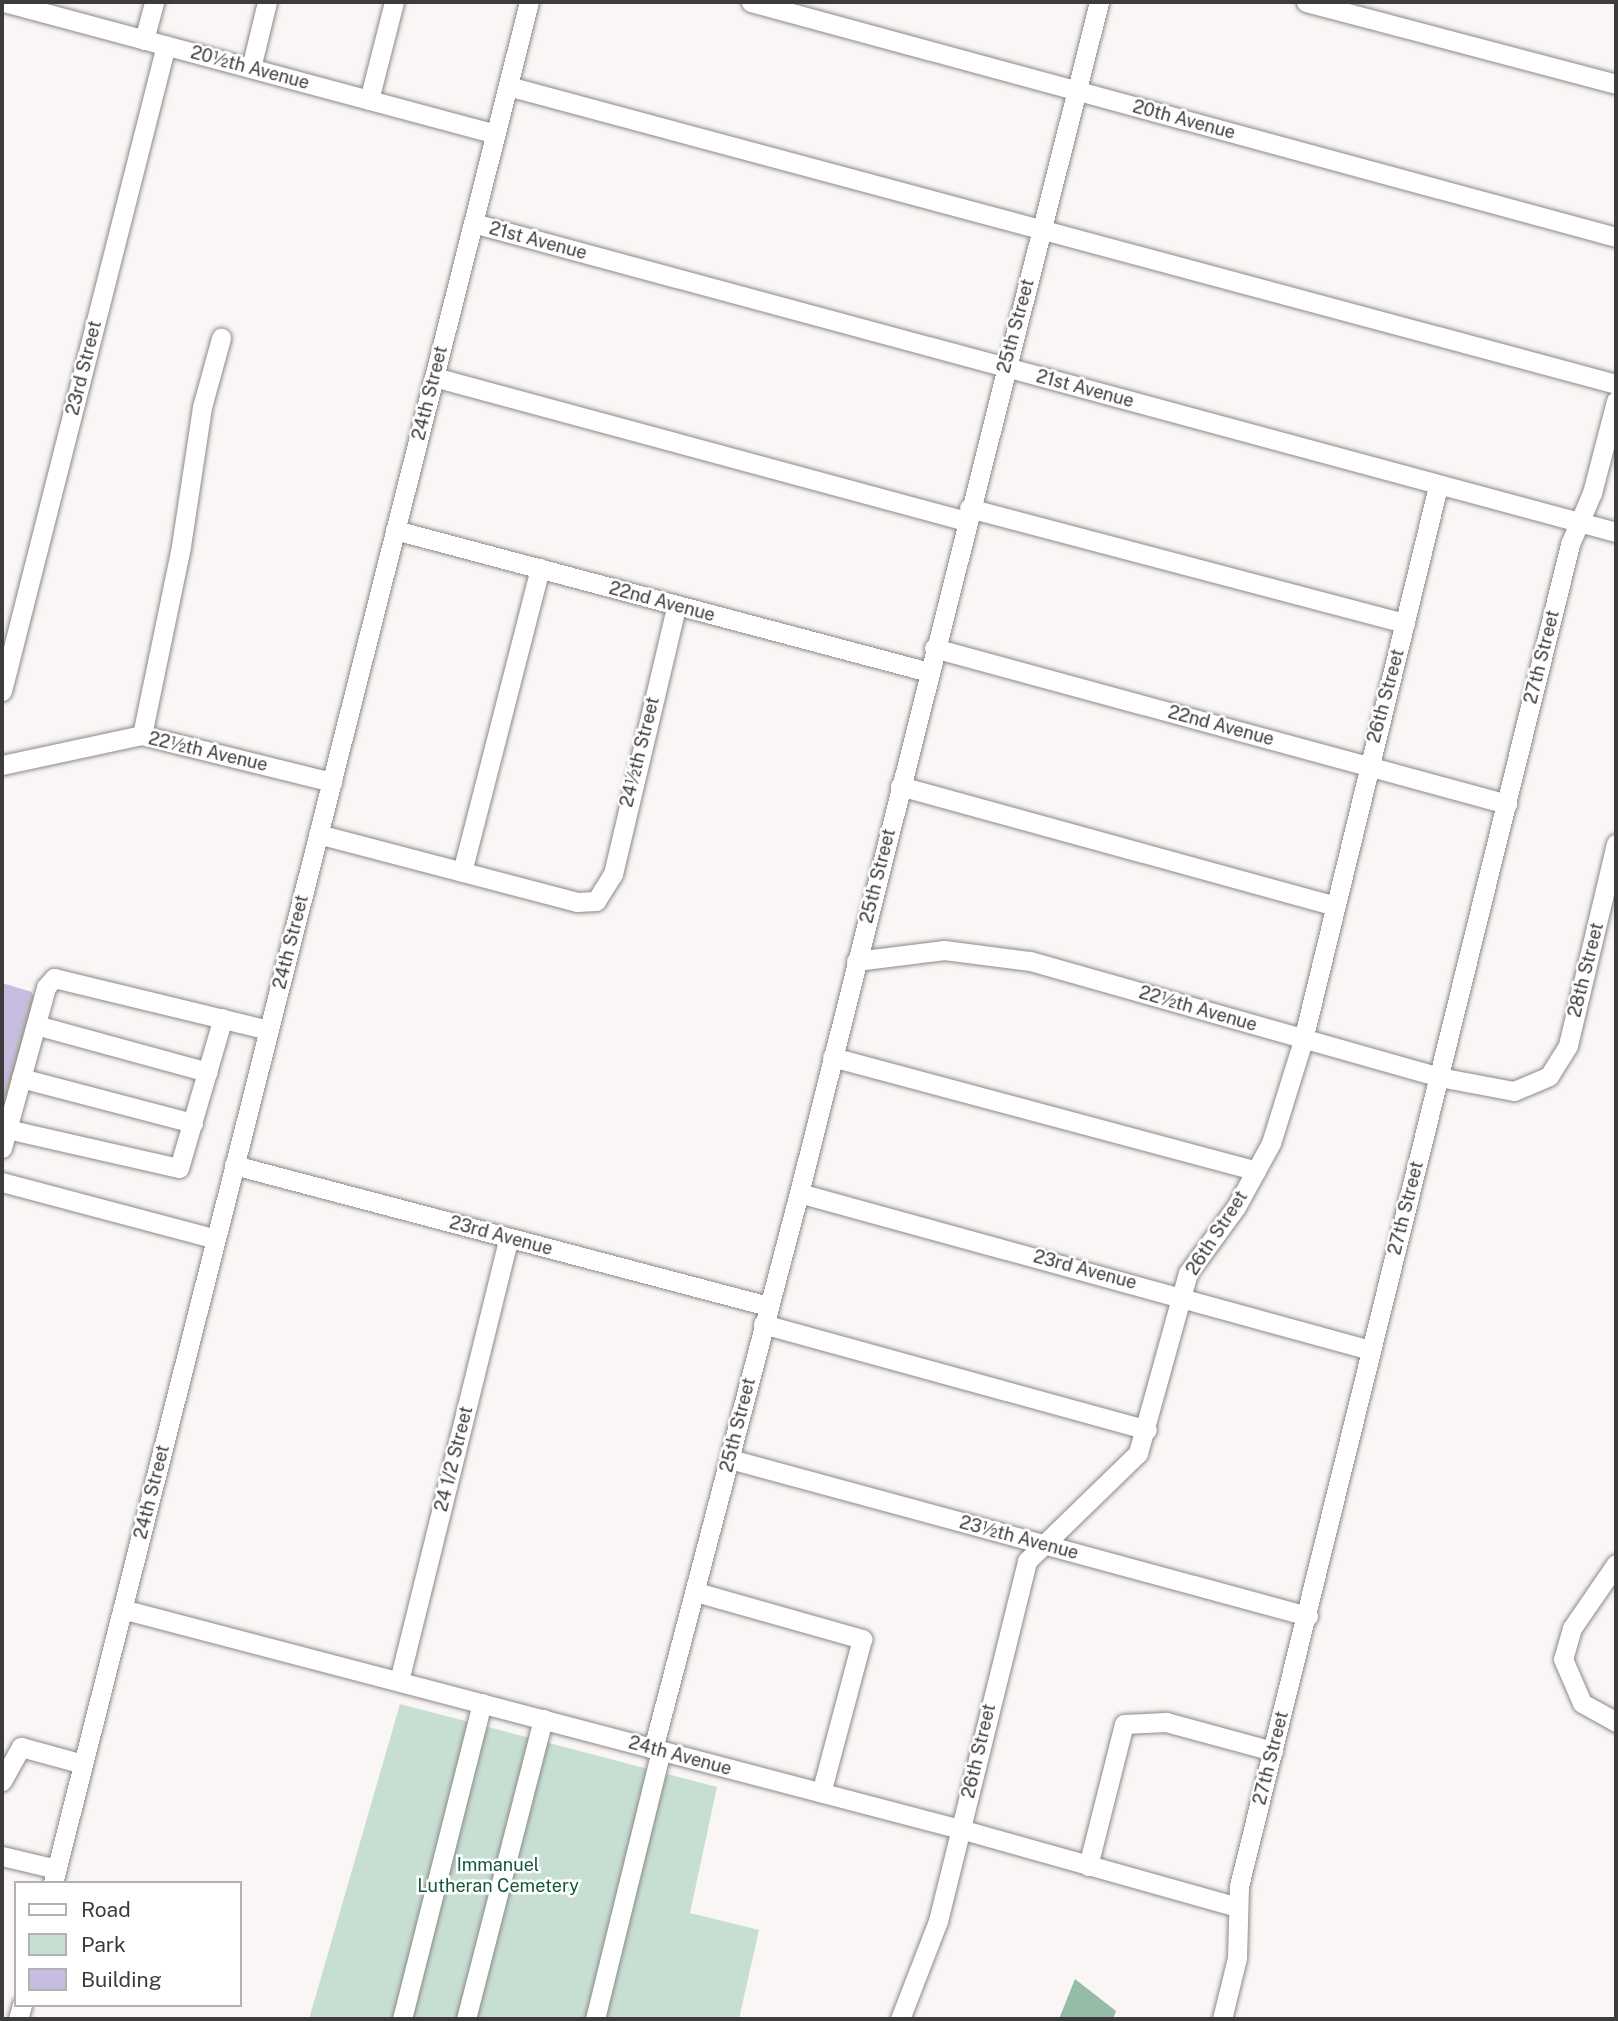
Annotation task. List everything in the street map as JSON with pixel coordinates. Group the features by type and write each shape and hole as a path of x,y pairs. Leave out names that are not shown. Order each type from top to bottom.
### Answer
{"street":[{"name":"20½th Avenue","path":"4,2 496,134"},
{"path":"144,40 154,2"},
{"path":"251,68 267,2"},
{"name":"24th Street","path":"55,1876 529,2"},
{"name":"20th Avenue","path":"751,2 1616,237"},
{"name":"25th Street","path":"595,2019 696,1592 1099,2"},
{"path":"1306,2 1616,84"},
{"path":"369,100 389,3"},
{"name":"23rd Street","path":"2,691 166,46"},
{"path":"508,86 1616,384"},
{"name":"21st Avenue","path":"473,223 1616,532"},
{"path":"142,736 181,546 202,407 221,338"},
{"path":"434,377 1405,623"},
{"name":"27th Street","path":"1222,2019 1237,1958 1239,1886 1308,1616 1370,1350 1570,544 1580,522 1616,401"},
{"name":"26th Street","path":"900,2019 938,1920 1021,1575 1044,1544 1127,1468 1146,1430 1179,1296 1196,1259 1256,1171 1271,1143 1303,1040 1367,765 1438,486"},
{"name":"22nd Avenue","path":"396,530 676,607 929,672"},
{"path":"318,834 462,872 540,568"},
{"name":"24½th Street","path":"462,872 586,904 603,895 613,874 676,607"},
{"name":"22nd Avenue","path":"934,648 1507,804"},
{"name":"22½th Avenue","path":"2,765 142,736 332,782"},
{"path":"900,786 1335,906"},
{"name":"28th Street","path":"1536,1084 1549,1076 1568,1045 1616,844"},
{"name":"22½th Avenue","path":"856,961 944,950 1031,961 1303,1040 1491,1090 1514,1091 1536,1084"},
{"path":"2,1148 46,987 61,977 269,1030"},
{"path":"7,1129 172,1170 182,1163 223,1018"},
{"path":"36,1025 208,1072"},
{"path":"832,1057 1256,1171"},
{"path":"21,1078 193,1123"},
{"name":"23rd Avenue","path":"234,1165 509,1238 1146,1430"},
{"path":"2,1182 216,1239"},
{"name":"23rd Avenue","path":"799,1192 1370,1350"},
{"name":"24 1/2 Street","path":"399,1681 509,1238"},
{"name":"23½th Avenue","path":"730,1459 1308,1616"},
{"path":"1616,1564 1572,1629 1563,1659 1565,1673 1582,1703 1616,1722"},
{"path":"696,1592 862,1639 821,1793"},
{"name":"24th Avenue","path":"122,1609 960,1829 1237,1907"},
{"path":"402,2019 482,1703"},
{"path":"466,2019 543,1719"},
{"path":"1088,1866 1124,1724 1167,1722 1273,1751"},
{"path":"2,1781 21,1748 83,1764"},
{"path":"2,1856 55,1876"}],"green space":[{"name":"Immanuel Lutheran Cemetery","path":"400,1704 717,1787 690,1913 759,1930 739,2019 309,2019"},
{"path":"1075,1979 1116,2011 1113,2019 1059,2019"}],"building":[{"path":"2,983 32,992 6,1085 2,1085"}]}
